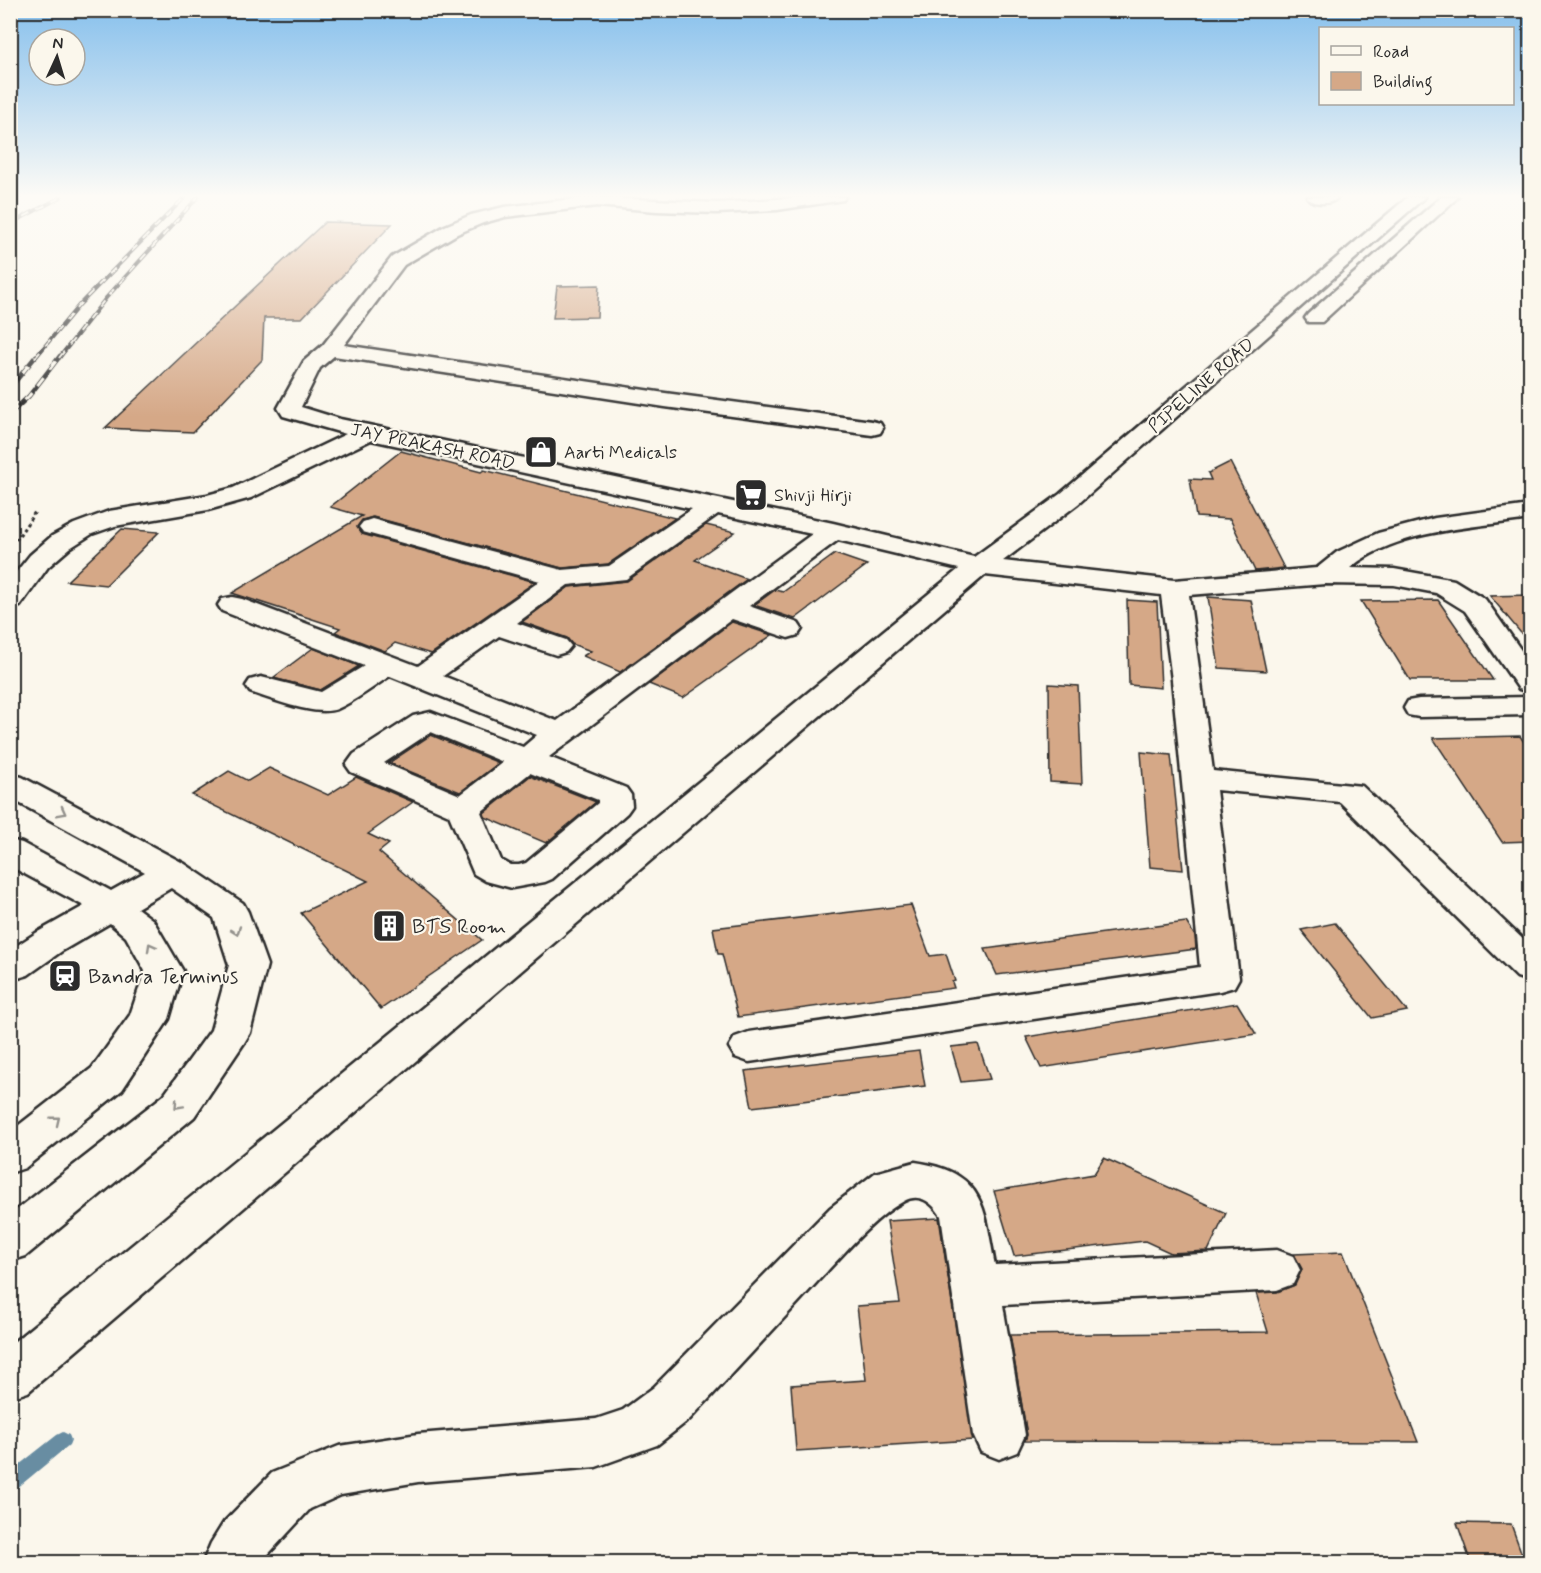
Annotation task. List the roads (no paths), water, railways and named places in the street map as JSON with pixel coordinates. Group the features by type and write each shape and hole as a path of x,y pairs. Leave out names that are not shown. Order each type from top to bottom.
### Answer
{"street":[{"name":"JAY PRAKASH ROAD","path":"391,270 330,349 311,365 289,408 297,414 375,438 703,513 833,531 979,566 1174,588 1325,576 1394,578 1444,586 1475,605 1530,683"},
{"name":"PIPELINE ROAD","path":"10,1376 979,566 1069,499 1332,270"},
{"path":"1316,318 1369,270"},
{"path":"330,349 654,399 872,428"},
{"path":"10,600 39,561 61,542 83,529 109,519 208,502 242,493 375,438"},
{"path":"1325,576 1347,557 1382,542 1435,526 1530,512"},
{"path":"372,527 561,578 616,573 703,513"},
{"path":"463,809 560,733 833,531"},
{"path":"421,678 561,578"},
{"path":"749,1047 1220,978 1187,680 1174,588"},
{"path":"232,605 560,733"},
{"path":"728,609 788,629"},
{"path":"495,625 556,646"},
{"path":"261,686 315,702 327,702 387,665"},
{"path":"1419,708 1530,706"},
{"path":"431,721 614,795 615,806 539,871 530,876 514,877 486,866 463,809 362,765 424,723 431,721"},
{"path":"1198,779 1350,793 1530,968"},
{"path":"10,784 172,872 230,912 248,965 230,1033 179,1106 10,1242"},
{"path":"10,851 113,907 140,929 164,971 149,1019 107,1079 10,1156"},
{"path":"15,966 49,942 172,872"},
{"path":"230,1563 243,1541 291,1491 339,1471 418,1458 596,1443 639,1428 672,1403 846,1221 891,1186 915,1180 936,1183 951,1194 963,1213 999,1435"},
{"path":"976,1286 1277,1270"}],"waterway":[{"path":"10,1483 63,1440"}],"railway":[{"path":"35,358 80,304 113,270"},
{"path":"59,358 106,298 131,270"},
{"path":"10,388 36,356"},
{"path":"10,414 29,396 60,356"}],"place":[{"name":"Aarti Medicals","path":"541,452"},
{"name":"Shivji Hirji","path":"751,495"},
{"name":"BTS Room","path":"389,926"},
{"name":"Bandra Terminus","path":"65,976"}]}
